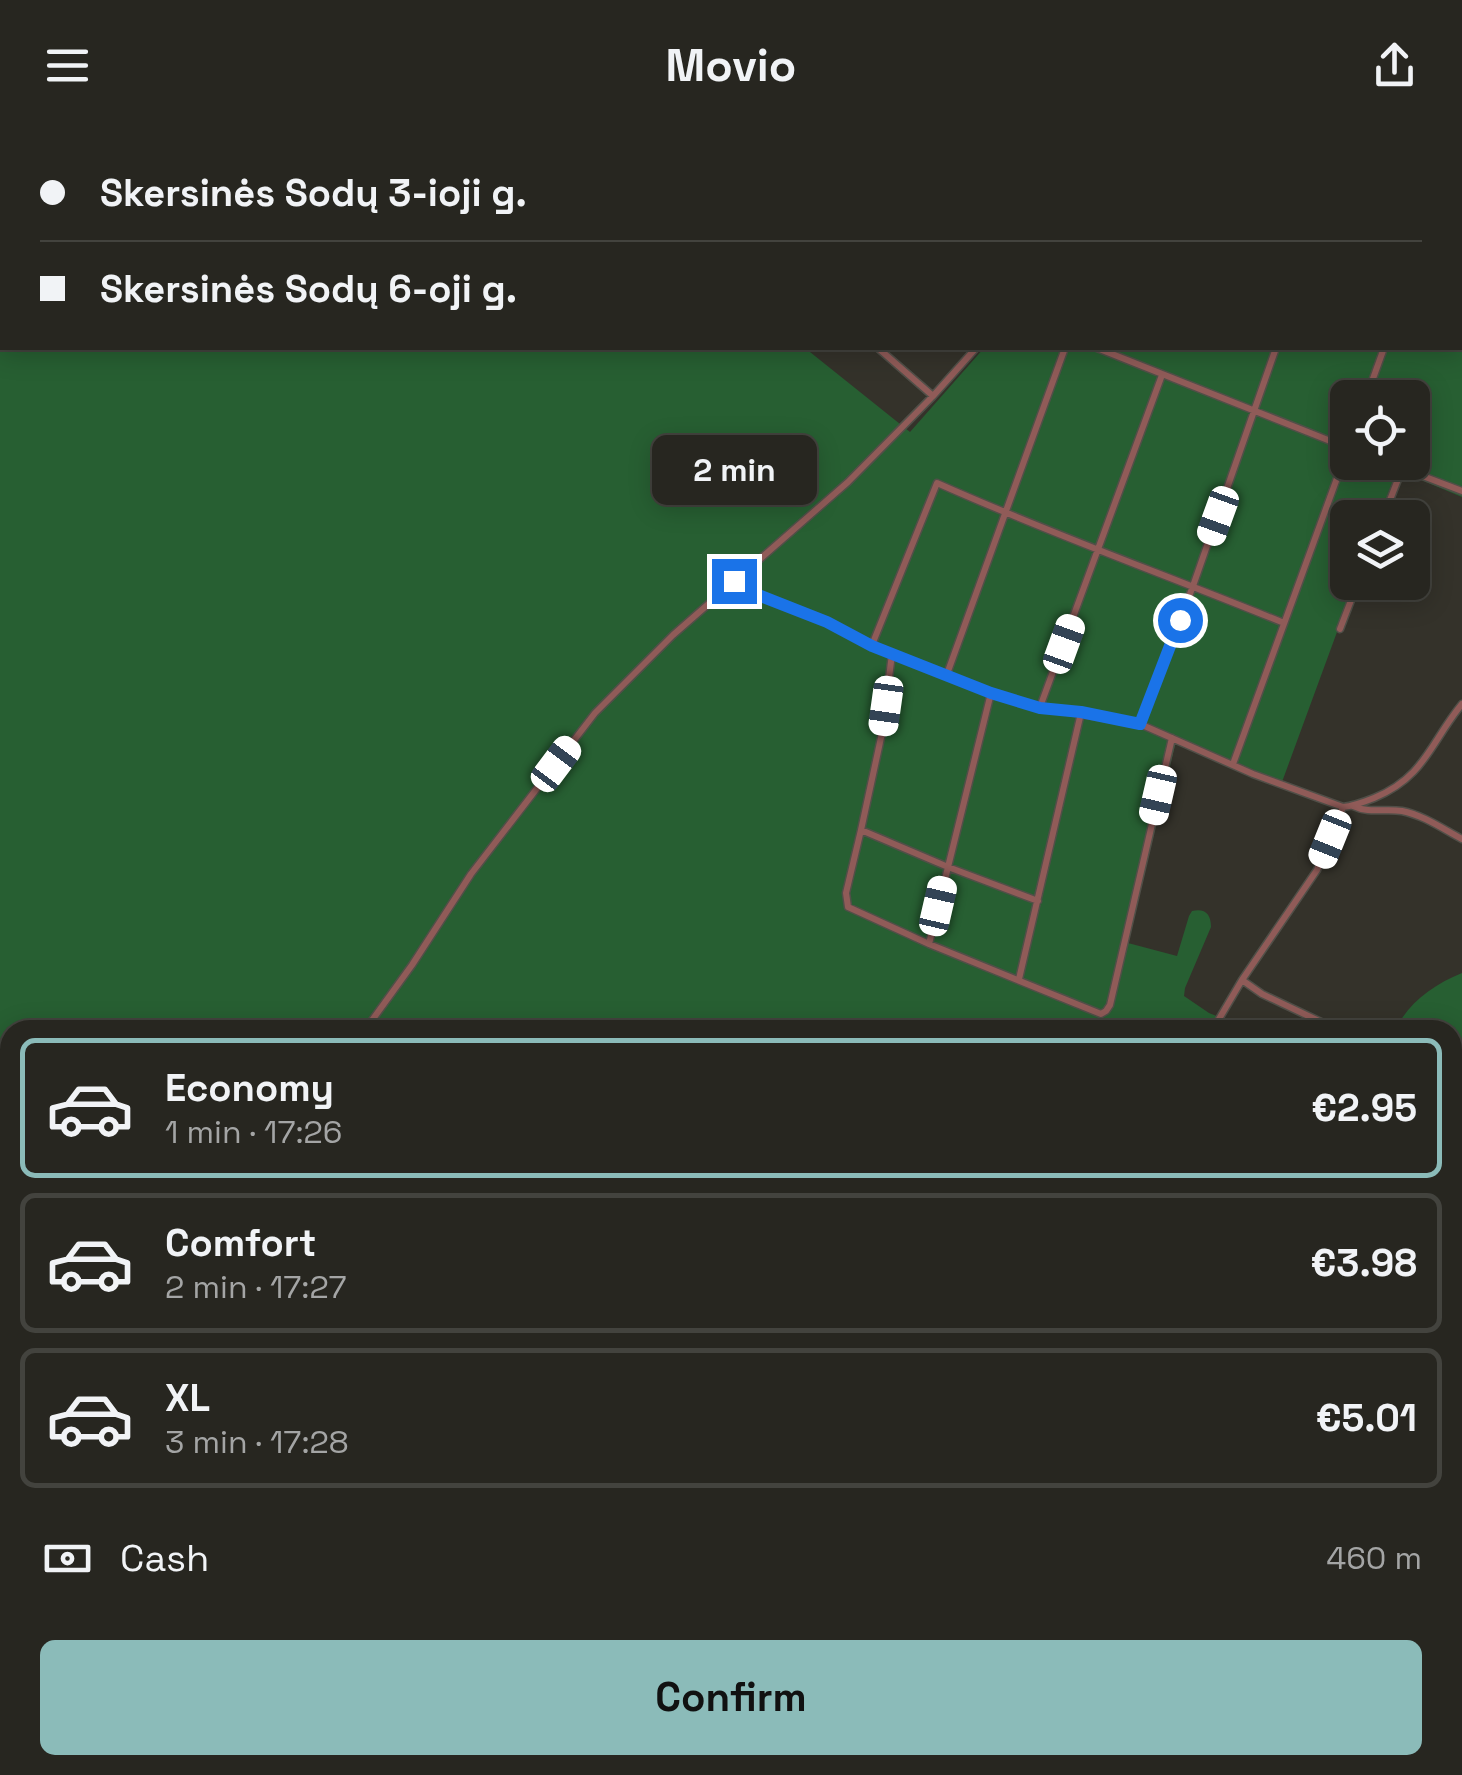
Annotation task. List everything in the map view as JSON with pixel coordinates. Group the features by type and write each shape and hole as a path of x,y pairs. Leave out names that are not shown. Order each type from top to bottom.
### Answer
{"street":[{"path":"880,350 934,396"},
{"path":"372,1020 471,874 595,713 674,635 848,482 974,350"},
{"path":"947,674 1064,350"},
{"path":"1102,350 1330,441"},
{"path":"1140,724 1275,350"},
{"path":"1372,380 1383,350"},
{"path":"1040,708 1162,375"},
{"path":"1430,478 1462,490"},
{"path":"1233,764 1336,480"},
{"path":"872,646 937,483 1284,623"},
{"path":"734,581 748,591 827,622 872,646 991,693 1040,708 1140,724 1343,807 1389,792 1406,781 1425,760 1462,704"},
{"path":"1340,629 1351,600"},
{"path":"892,654 882,733 846,893 848,907 1100,1014 1106,1012 1172,738"},
{"path":"929,944 991,693"},
{"path":"1019,980 1081,712"},
{"path":"1354,806 1370,812 1409,812 1462,838"},
{"path":"1218,1020 1317,870 1343,807"},
{"path":"861,830 1038,901"},
{"path":"1242,980 1317,1020"}],"green space":[{"path":"0,350 808,350 910,432 982,350 1462,350 1462,497 1421,480 1430,480 1430,380 1330,380 1330,480 1393,480 1386,500 1330,500 1330,600 1349,600 1282,782 1177,737 1128,943 1177,956 1192,911 1206,913 1211,927 1184,996 1227,1020 0,1020"},
{"path":"1462,973 1462,1020 1401,1020 1423,996"}],"route":[{"path":"734,581 748,591 827,622 872,646 991,693 1040,708 1140,724 1180,620"}]}
